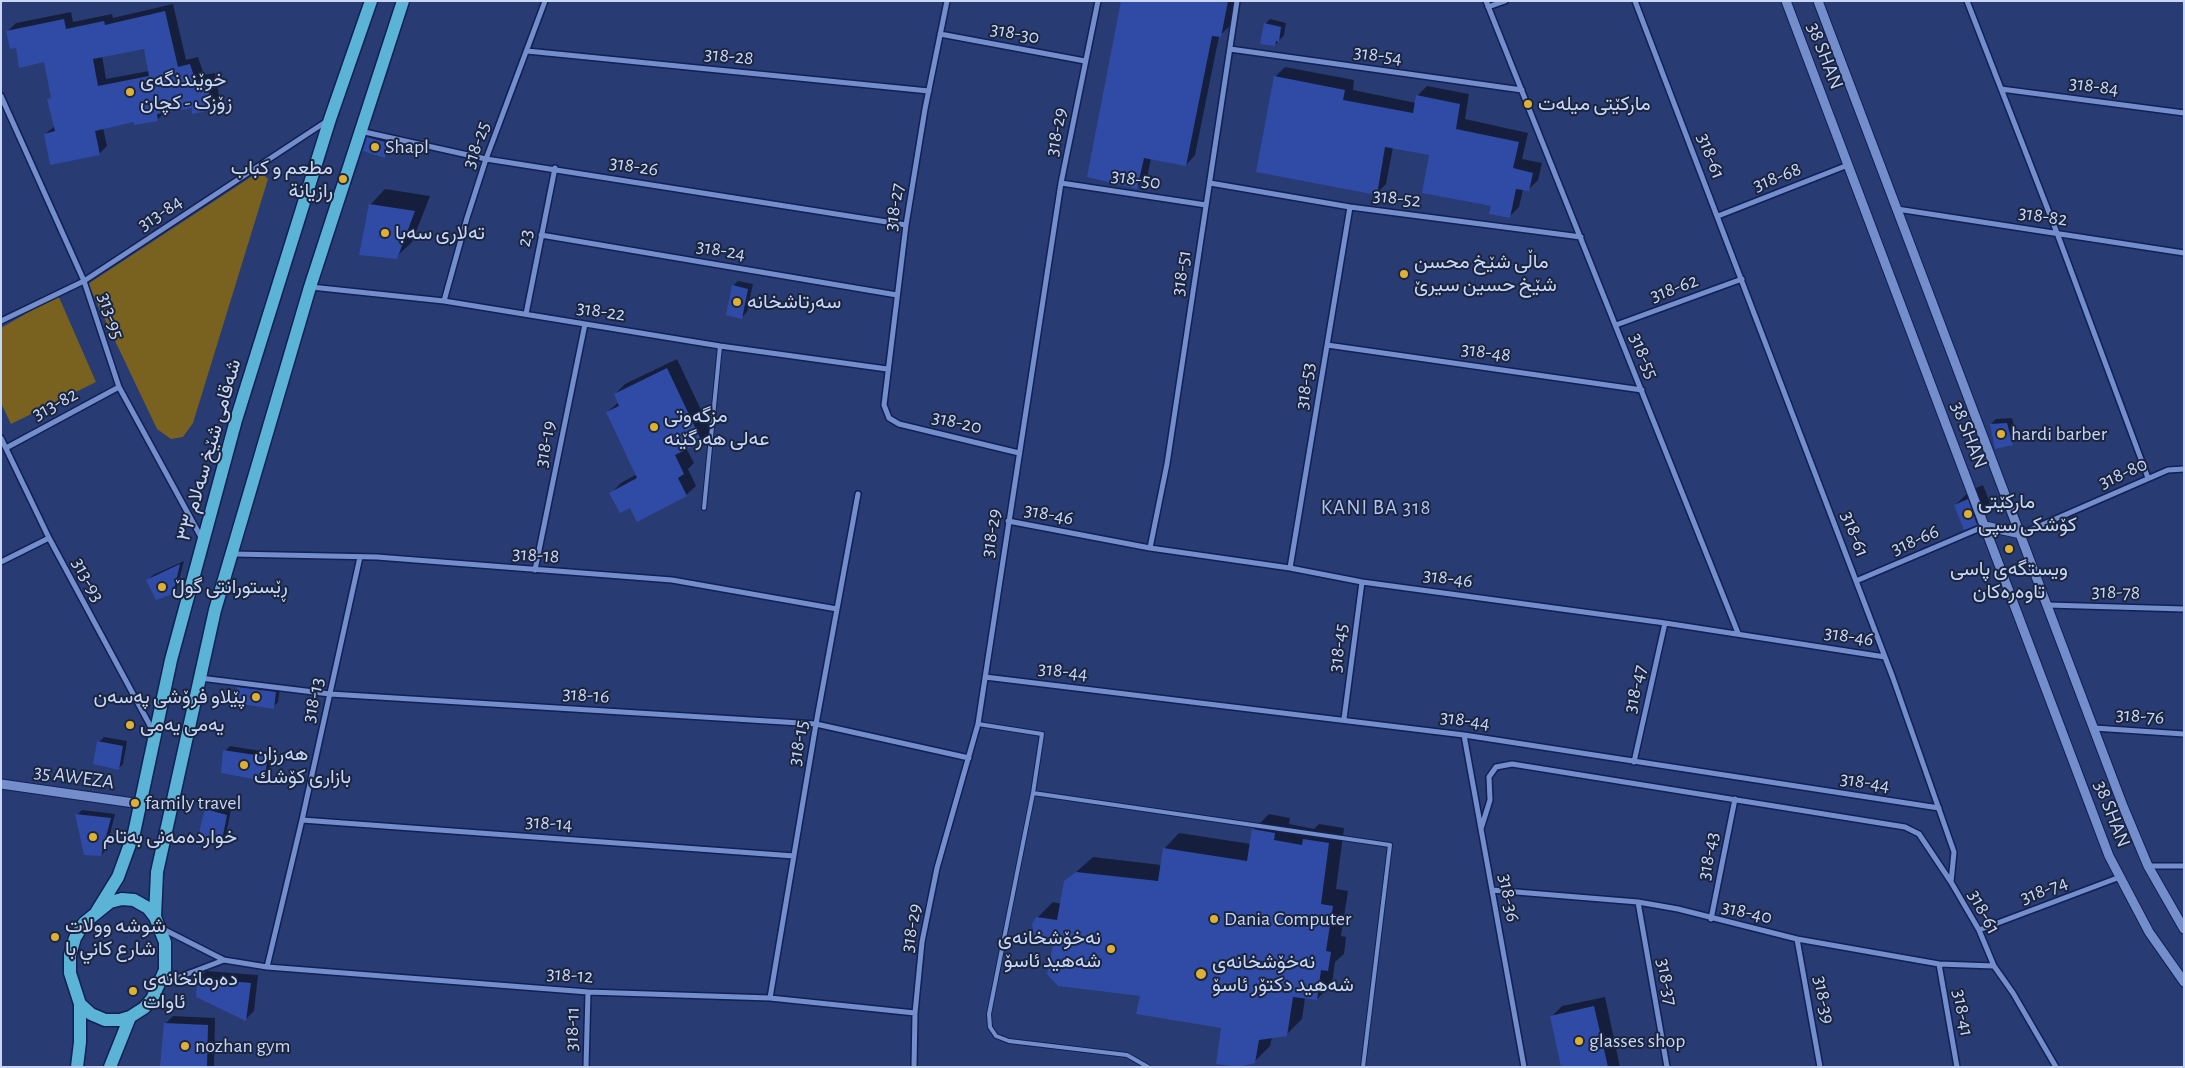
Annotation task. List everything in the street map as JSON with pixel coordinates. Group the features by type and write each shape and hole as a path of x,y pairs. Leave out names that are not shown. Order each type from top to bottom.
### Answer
{"main road":[{"name":"شەقامی شێخ سەلام ٣٣","path":"97,911 118,877 126,859 141,804 154,733 202,539 236,420 330,119 371,1"},
{"path":"80,1004 91,1014 105,1020 120,1020 130,1017 144,1008 152,999 160,984 166,956 158,922 157,872 199,677 231,554 310,287 359,131 403,1"},
{"name":"شەقامی شێخ سەلام ٣٣","path":"77,1067 80,1004 70,973 70,955 75,938 84,923 97,911 110,902 122,899 134,900 148,908 158,922"},
{"path":"110,1067 130,1017"}],"street":[{"name":"318-25","path":"444,301 486,159 545,1"},
{"name":"318-27","path":"889,418 884,405 896,295 929,91 947,1"},
{"name":"318-29","path":"914,1067 915,1013 922,942 933,886 978,724 1061,183 1098,1"},
{"name":"318-51","path":"1150,548 1167,464 1237,1"},
{"name":"318-55","path":"1486,1 1738,633"},
{"path":"1488,7 1505,1"},
{"name":"318-61","path":"1635,1 1885,657 1954,852 1951,882 1979,930 1994,966 2013,993 2056,1067"},
{"name":"38 SHAN","path":"1786,1 2109,856 2149,932 2184,982"},
{"path":"1967,1 2058,234 2148,478"},
{"name":"38 SHAN","path":"1821,2 1897,209 2148,866 2184,929"},
{"name":"318-30","path":"940,34 1085,61"},
{"name":"318-54","path":"1230,49 1522,90"},
{"name":"318-28","path":"527,51 929,91"},
{"name":"318-84","path":"2001,89 2184,113"},
{"name":"313-95","path":"1,96 84,281 119,387 202,539"},
{"name":"313-84","path":"1,322 84,281 330,119"},
{"name":"318-26","path":"359,131 486,159 555,168 906,224"},
{"name":"318-68","path":"1718,216 1848,165"},
{"name":"23","path":"526,314 555,168"},
{"name":"318-50","path":"1061,183 1206,206"},
{"name":"318-52","path":"1210,183 1350,208 1581,238"},
{"name":"318-53","path":"1290,568 1350,208"},
{"name":"318-82","path":"1897,209 2184,253"},
{"name":"318-24","path":"541,235 896,295"},
{"name":"318-62","path":"1616,325 1742,279"},
{"name":"318-22","path":"310,287 444,301 720,346 887,369"},
{"name":"318-19","path":"535,570 585,324"},
{"name":"318-48","path":"1327,345 1642,390"},
{"name":"313-82","path":"6,448 119,387"},
{"name":"318-20","path":"889,418 899,424 1019,453"},
{"name":"313-93","path":"1,438 48,538 154,733"},
{"name":"318-80","path":"2021,534 2168,470 2184,469"},
{"name":"318-15","path":"770,998 816,724 858,494"},
{"name":"318-46","path":"1008,521 1150,548 1290,568 1362,582 1738,633 1885,657"},
{"path":"1985,526 2021,534"},
{"name":"318-66","path":"1856,581 1985,526"},
{"path":"1,562 48,538"},
{"name":"318-18","path":"231,554 360,557 672,580 837,609"},
{"name":"318-13","path":"267,967 302,820 360,557"},
{"name":"318-45","path":"1344,719 1362,582"},
{"name":"318-78","path":"2048,605 2184,609"},
{"name":"318-47","path":"1634,762 1665,623"},
{"name":"318-16","path":"199,677 330,694 816,724 969,758"},
{"name":"318-44","path":"985,677 1464,735 1939,808"},
{"name":"318-76","path":"2094,728 2184,734"},
{"name":"318-36","path":"1464,735 1524,1067"},
{"path":"1481,828 1490,800 1489,776 1496,767 1512,764 1905,827 1920,834 1951,882"},
{"name":"35 AWEZA","path":"2,784 141,804"},
{"name":"318-43","path":"1710,919 1735,799"},
{"name":"318-14","path":"302,820 794,856"},
{"path":"2148,866 2184,866"},
{"name":"318-74","path":"1979,930 2120,877"},
{"name":"318-40","path":"1492,890 1638,902 1678,909 1710,919 1797,939 1940,964 1994,966"},
{"name":"318-37","path":"1638,902 1667,1067"},
{"name":"318-12","path":"158,922 224,960 267,967 588,992 770,998 915,1013"},
{"name":"318-39","path":"1797,939 1820,1067"},
{"name":"318-12","path":"160,984 224,960"},
{"name":"318-41","path":"1940,964 1957,1067"},
{"name":"318-11","path":"586,1067 588,992"}],"lane":[{"path":"704,508 720,346"},
{"path":"978,724 1042,734 1033,793 989,1014 990,1027 996,1036 1009,1041 1127,1055 1148,1067"},
{"path":"1033,793 1390,845 1364,1067"}],"shaded area":[{"path":"260,171 268,179 193,423 183,437 171,439 157,429 88,284"},
{"path":"58,295 96,382 11,424 1,403 1,328"}],"building":[{"path":"1121,1 1228,1 1221,37 1212,36 1186,166 1144,158 1137,189 1087,177"},
{"name":"خوێندنگەی زۆزک - کچان","path":"165,11 178,67 190,64 196,82 207,80 212,110 192,114 192,108 157,114 158,121 134,125 134,122 95,131 100,155 50,165 44,134 55,131 47,99 51,98 44,62 19,68 16,48 10,49 6,31 64,19 66,29 104,21 105,25","holes":["144,49 149,76 98,86 93,59"]},
{"path":"1264,23 1281,27 1279,42 1276,41 1275,46 1260,44"},
{"path":"1274,76 1345,90 1343,100 1413,113 1416,95 1460,104 1456,129 1519,142 1513,168 1533,173 1529,191 1516,189 1510,218 1489,214 1491,206 1422,193 1429,155 1385,147 1377,195 1256,172"},
{"name":"Shapl","path":"367,137 389,143 385,158 363,151"},
{"name":"تەلاری سەبا","path":"369,204 415,211 397,259 359,255"},
{"name":"سەرتاشخانە","path":"732,285 748,289 742,319 726,315"},
{"name":"مزگەوتی عەلی هەرگێنە","path":"667,368 702,442 675,455 684,474 678,478 687,496 637,522 630,508 620,513 609,493 637,478 606,412 619,406 614,394"},
{"name":"hardi barber","path":"2007,423 2013,445 1995,449 1990,424"},
{"name":"مارکێتی کۆشکی سپی","path":"1968,499 1977,525 1964,530 1954,505"},
{"name":"ڕێستورانتی گوڵ","path":"180,564 173,594 156,600 146,580"},
{"name":"پێلاو فرۆشی پەسەن","path":"237,687 276,692 274,709 235,703"},
{"path":"97,741 123,746 119,770 93,764"},
{"name":"هەرزان بازاری کۆشك","path":"223,750 268,757 264,781 221,773"},
{"path":"205,809 227,815 222,840 198,836"},
{"name":"خواردەمەنی بەتام","path":"75,814 111,818 101,856 84,855"},
{"name":"نەخۆشخانەی شەهید ئاسۆ","path":"1252,829 1275,833 1274,840 1302,845 1303,839 1329,843 1321,904 1333,906 1326,951 1331,952 1328,971 1321,970 1317,1000 1293,997 1287,1036 1259,1040 1255,1063 1239,1067 1216,1064 1221,1028 1136,1014 1140,996 1058,986 1047,974 1054,940 1034,938 1032,924 1036,917 1057,920 1064,881 1076,872 1158,881 1163,848 1247,861"},
{"path":"197,978 251,983 246,1021 196,997"},
{"name":"glasses shop","path":"1594,1006 1608,1067 1561,1067 1550,1016"},
{"name":"nozhan gym","path":"164,1023 208,1025 207,1067 160,1067"}],"place":[{"name":"خوێندنگەی زۆزک - کچان","path":"130,92"},
{"name":"مارکێتی میلەت","path":"1528,104"},
{"name":"Shapl","path":"375,147"},
{"name":"مطعم و كباب رازيانة","path":"343,179"},
{"name":"تەلاری سەبا","path":"385,233"},
{"name":"ماڵی شێخ محسن شێخ حسین سیرێ","path":"1404,274"},
{"name":"سەرتاشخانە","path":"737,302"},
{"name":"مزگەوتی عەلی هەرگێنە","path":"654,427"},
{"name":"hardi barber","path":"2001,434"},
{"name":"مارکێتی کۆشکی سپی","path":"1968,514"},
{"name":"ویستگەی پاسی تاوەرەکان","path":"2009,549"},
{"name":"ڕێستورانتی گوڵ","path":"162,587"},
{"name":"پێلاو فرۆشی پەسەن","path":"256,697"},
{"name":"یەمی یەمی","path":"130,725"},
{"name":"هەرزان بازاری کۆشك","path":"244,765"},
{"name":"family travel","path":"135,803"},
{"name":"خواردەمەنی بەتام","path":"93,837"},
{"name":"Dania Computer","path":"1214,919"},
{"name":"شوشه وولات شارع كاني با","path":"55,937"},
{"name":"نەخۆشخانەی شەهید ئاسۆ","path":"1111,949"},
{"name":"نەخۆشخانەی شەهید دکتۆر ئاسۆ","path":"1201,974"},
{"name":"دەرمانخانەی ئاوات","path":"133,991"},
{"name":"glasses shop","path":"1579,1041"},
{"name":"nozhan gym","path":"185,1046"}],"district":[{"name":"KANI BA 318","path":"1376,508"}]}
